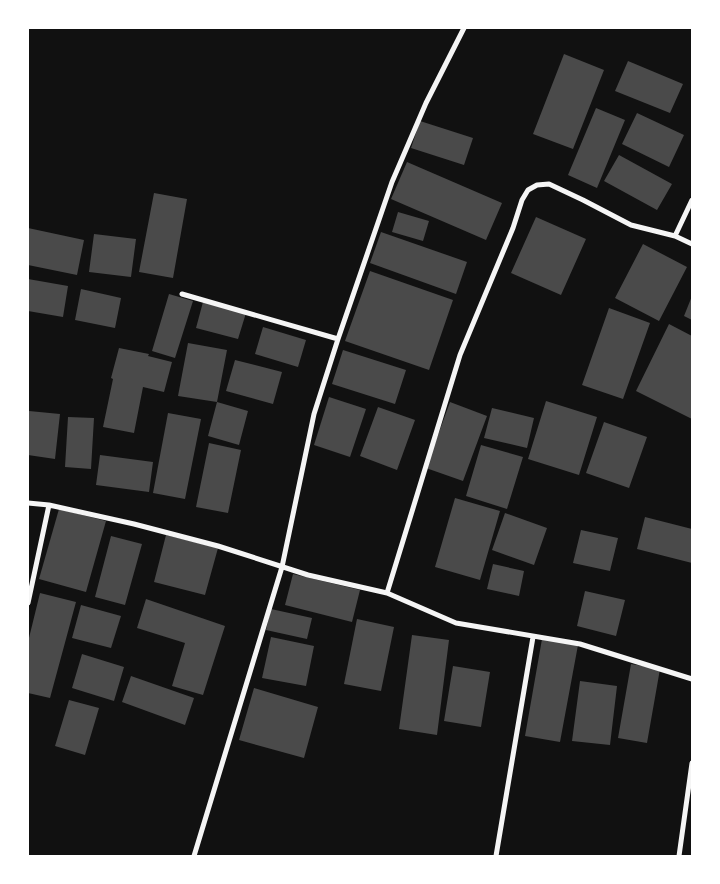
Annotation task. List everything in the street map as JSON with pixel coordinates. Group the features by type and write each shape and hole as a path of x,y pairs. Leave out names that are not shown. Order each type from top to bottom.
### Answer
{"street":[{"path":"194,856 282,567 314,414 338,339 392,182 426,102 464,28"},
{"path":"387,593 460,355 513,228 522,200 528,190 537,185 549,184 631,225 675,236 692,244"},
{"path":"675,236 692,200"},
{"path":"182,294 338,339"},
{"path":"28,503 49,505 134,524 218,546 282,567 387,593 456,622 580,644 692,679"},
{"path":"28,603 49,505"},
{"path":"496,856 534,637"},
{"path":"678,856 692,763"}],"building":[{"path":"564,54 604,70 573,149 533,134"},
{"path":"628,61 683,84 670,113 615,91"},
{"path":"596,108 625,120 597,188 568,175"},
{"path":"637,113 684,135 669,167 622,144"},
{"path":"420,121 473,138 464,165 411,148"},
{"path":"619,155 672,184 657,210 604,181"},
{"path":"407,162 502,203 486,240 391,199"},
{"path":"154,193 187,199 173,278 139,272"},
{"path":"398,212 429,221 423,241 392,232"},
{"path":"536,217 586,239 561,295 511,273"},
{"path":"28,228 84,240 77,275 28,265"},
{"path":"381,232 467,262 456,294 370,263"},
{"path":"94,234 136,239 131,277 89,272"},
{"path":"643,244 687,267 659,321 615,298"},
{"path":"370,271 453,300 429,370 345,341"},
{"path":"28,279 68,286 63,317 28,311"},
{"path":"81,289 121,298 115,328 75,320"},
{"path":"169,294 193,301 175,358 152,351"},
{"path":"692,296 692,320 684,316"},
{"path":"203,302 246,313 238,339 196,328"},
{"path":"609,308 650,323 623,399 582,385"},
{"path":"669,324 692,336 692,419 636,391"},
{"path":"263,327 306,340 298,367 255,354"},
{"path":"188,343 227,350 217,402 178,396"},
{"path":"119,348 149,354 148,356 172,362 164,392 143,387 134,433 103,427 113,379 111,378"},
{"path":"343,350 406,370 395,404 332,384"},
{"path":"235,360 282,372 273,404 226,391"},
{"path":"329,397 366,409 350,457 314,445"},
{"path":"546,401 597,417 579,475 528,459"},
{"path":"217,402 248,411 239,445 208,436"},
{"path":"450,402 487,416 463,481 426,468"},
{"path":"378,407 415,420 397,470 360,456"},
{"path":"492,408 534,418 527,448 484,438"},
{"path":"29,411 60,414 55,459 28,455"},
{"path":"168,413 201,419 185,499 153,493"},
{"path":"68,417 94,418 91,469 65,467"},
{"path":"604,422 647,437 629,488 586,473"},
{"path":"209,443 241,450 228,513 196,507"},
{"path":"481,445 523,457 507,509 466,496"},
{"path":"100,455 153,462 149,492 96,485"},
{"path":"455,498 500,511 480,580 435,567"},
{"path":"59,509 106,521 86,592 39,579"},
{"path":"505,513 547,528 534,565 492,550"},
{"path":"645,517 692,529 692,563 637,549"},
{"path":"581,530 618,538 610,571 573,563"},
{"path":"166,535 218,548 205,595 154,582"},
{"path":"111,536 142,544 125,605 95,597"},
{"path":"493,564 524,571 519,596 487,589"},
{"path":"293,574 360,590 352,622 285,605"},
{"path":"585,591 625,600 616,636 577,626"},
{"path":"40,593 76,602 50,698 28,693 28,642"},
{"path":"146,599 225,626 203,695 172,686 185,643 137,628"},
{"path":"81,605 121,616 111,648 72,638"},
{"path":"271,609 312,618 307,639 266,630"},
{"path":"357,619 394,627 381,691 344,684"},
{"path":"412,635 449,640 437,735 399,729"},
{"path":"271,637 314,646 306,686 262,678"},
{"path":"542,639 578,645 560,742 525,736"},
{"path":"82,654 124,667 114,701 72,688"},
{"path":"631,664 660,669 647,743 618,738"},
{"path":"453,666 490,672 481,727 444,721"},
{"path":"131,676 194,698 185,725 122,702"},
{"path":"580,681 617,686 610,745 572,741"},
{"path":"254,688 318,707 304,758 239,740"},
{"path":"69,700 99,708 85,755 55,746"}]}
